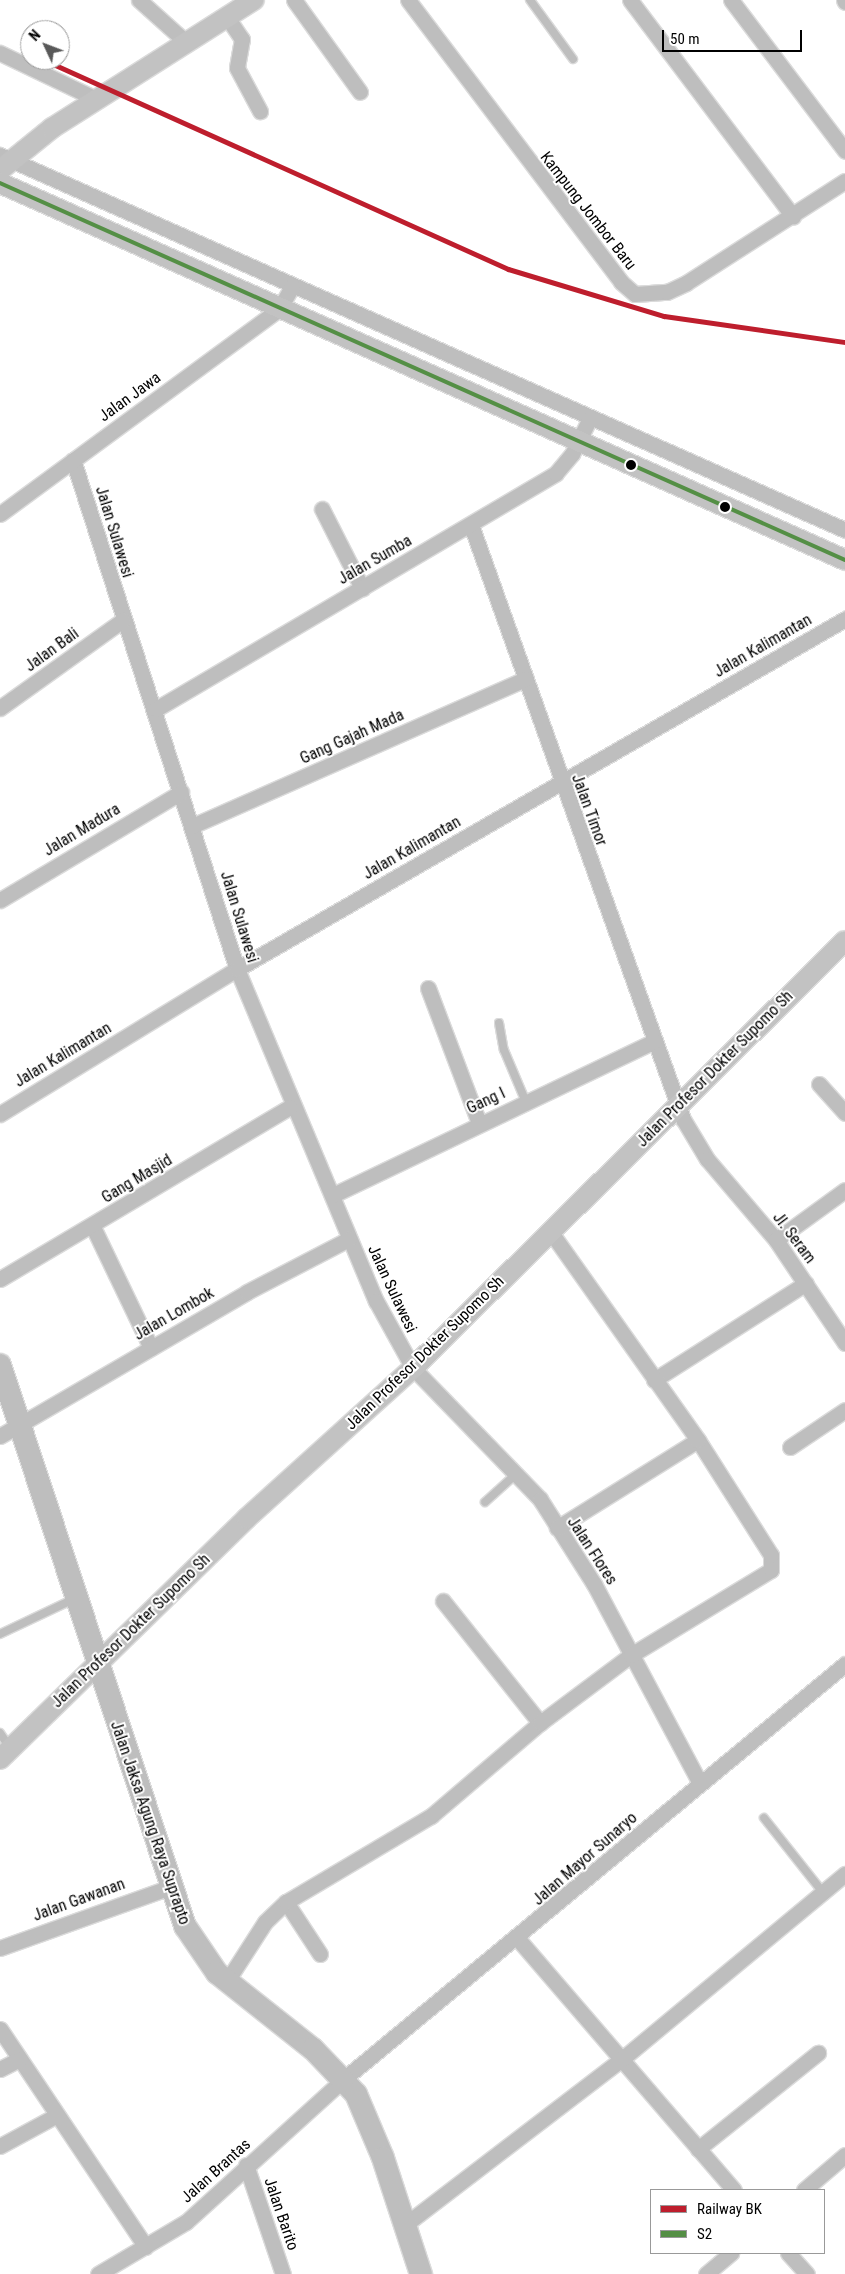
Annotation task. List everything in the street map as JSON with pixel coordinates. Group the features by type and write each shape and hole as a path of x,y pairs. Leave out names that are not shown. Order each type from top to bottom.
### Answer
{"main road":[{"name":"Jalan Jaksa Agung Raya Suprapto","path":"0,1364 74,1599 170,1887 201,1954 227,1981 345,2078 375,2136 406,2224 421,2274"}],"street":[{"path":"139,0 187,42"},
{"path":"294,0 360,92"},
{"name":"Kampung Jombor Baru","path":"408,0 620,282 635,294 667,292 793,216 845,181"},
{"path":"630,0 793,216"},
{"path":"731,0 845,150"},
{"path":"4,162 96,99 228,17 249,1"},
{"path":"228,17 242,39 236,68 260,111"},
{"path":"0,53 96,99"},
{"path":"4,162 292,286 845,530"},
{"path":"0,184 280,308 578,444 845,560"},
{"path":"280,308 292,286"},
{"name":"Jalan Jawa","path":"0,514 280,308"},
{"name":"Jalan Sumba","path":"156,709 471,525 556,473 578,444 590,418"},
{"name":"Jalan Sulawesi","path":"73,460 123,620 156,709 236,970 290,1107 333,1195 349,1240 413,1368"},
{"path":"322,509 362,588"},
{"name":"Jalan Timor","path":"471,525 526,679 560,784 678,1105"},
{"name":"Jalan Kalimantan","path":"0,1114 236,970 845,618"},
{"name":"Jalan Bali","path":"0,708 123,620"},
{"name":"Gang Gajah Mada","path":"192,826 526,679"},
{"name":"Jalan Madura","path":"0,900 181,792"},
{"name":"Jalan Profesor Dokter Supomo Sh","path":"3,1747 97,1666 247,1518 413,1368 845,940"},
{"path":"428,988 479,1123"},
{"name":"Gang I","path":"333,1195 479,1123 654,1041"},
{"path":"819,1084 845,1113"},
{"name":"Jl. Seram","path":"678,1105 703,1154 776,1240 845,1343"},
{"name":"Gang Masjid","path":"0,1279 93,1227 290,1107"},
{"path":"776,1240 845,1190"},
{"path":"93,1227 152,1348"},
{"path":"227,1981 265,1922 286,1902 432,1816 540,1723 631,1655 766,1574 773,1565 698,1440 551,1232"},
{"name":"Jalan Lombok","path":"0,1436 18,1422 349,1240"},
{"path":"654,1380 806,1283"},
{"name":"Jalan Flores","path":"413,1368 540,1499 594,1584 700,1783"},
{"path":"790,1447 845,1410"},
{"path":"557,1528 698,1440"},
{"path":"443,1600 540,1723"},
{"name":"Jalan Mayor Sunaryo","path":"345,2078 518,1939 700,1783 845,1664"},
{"path":"406,2224 622,2059 821,1890 845,1874"},
{"name":"Jalan Gawanan","path":"0,1948 170,1887"},
{"path":"286,1902 320,1954"},
{"path":"518,1939 733,2189"},
{"path":"0,2029 146,2247"},
{"path":"698,2149 818,2053"},
{"path":"0,2069 20,2058"},
{"name":"Jalan Brantas","path":"98,2274 164,2238 186,2222 246,2165 345,2078"},
{"path":"0,2146 57,2115"},
{"path":"805,2189 845,2155"},
{"name":"Jalan Barito","path":"246,2165 283,2274"},
{"path":"706,2274 730,2254"},
{"path":"789,2254 807,2274"}],"lane":[{"path":"530,0 573,59"},
{"path":"499,1023 504,1050 526,1102"},
{"path":"485,1502 516,1474"},
{"path":"0,1634 74,1599"},
{"path":"764,1818 821,1890"}],"rail line":[{"name":"BK","path":"66,70 508,269 664,316 845,342"}],"transit line":[{"name":"S2","path":"0,183 845,560"}]}
